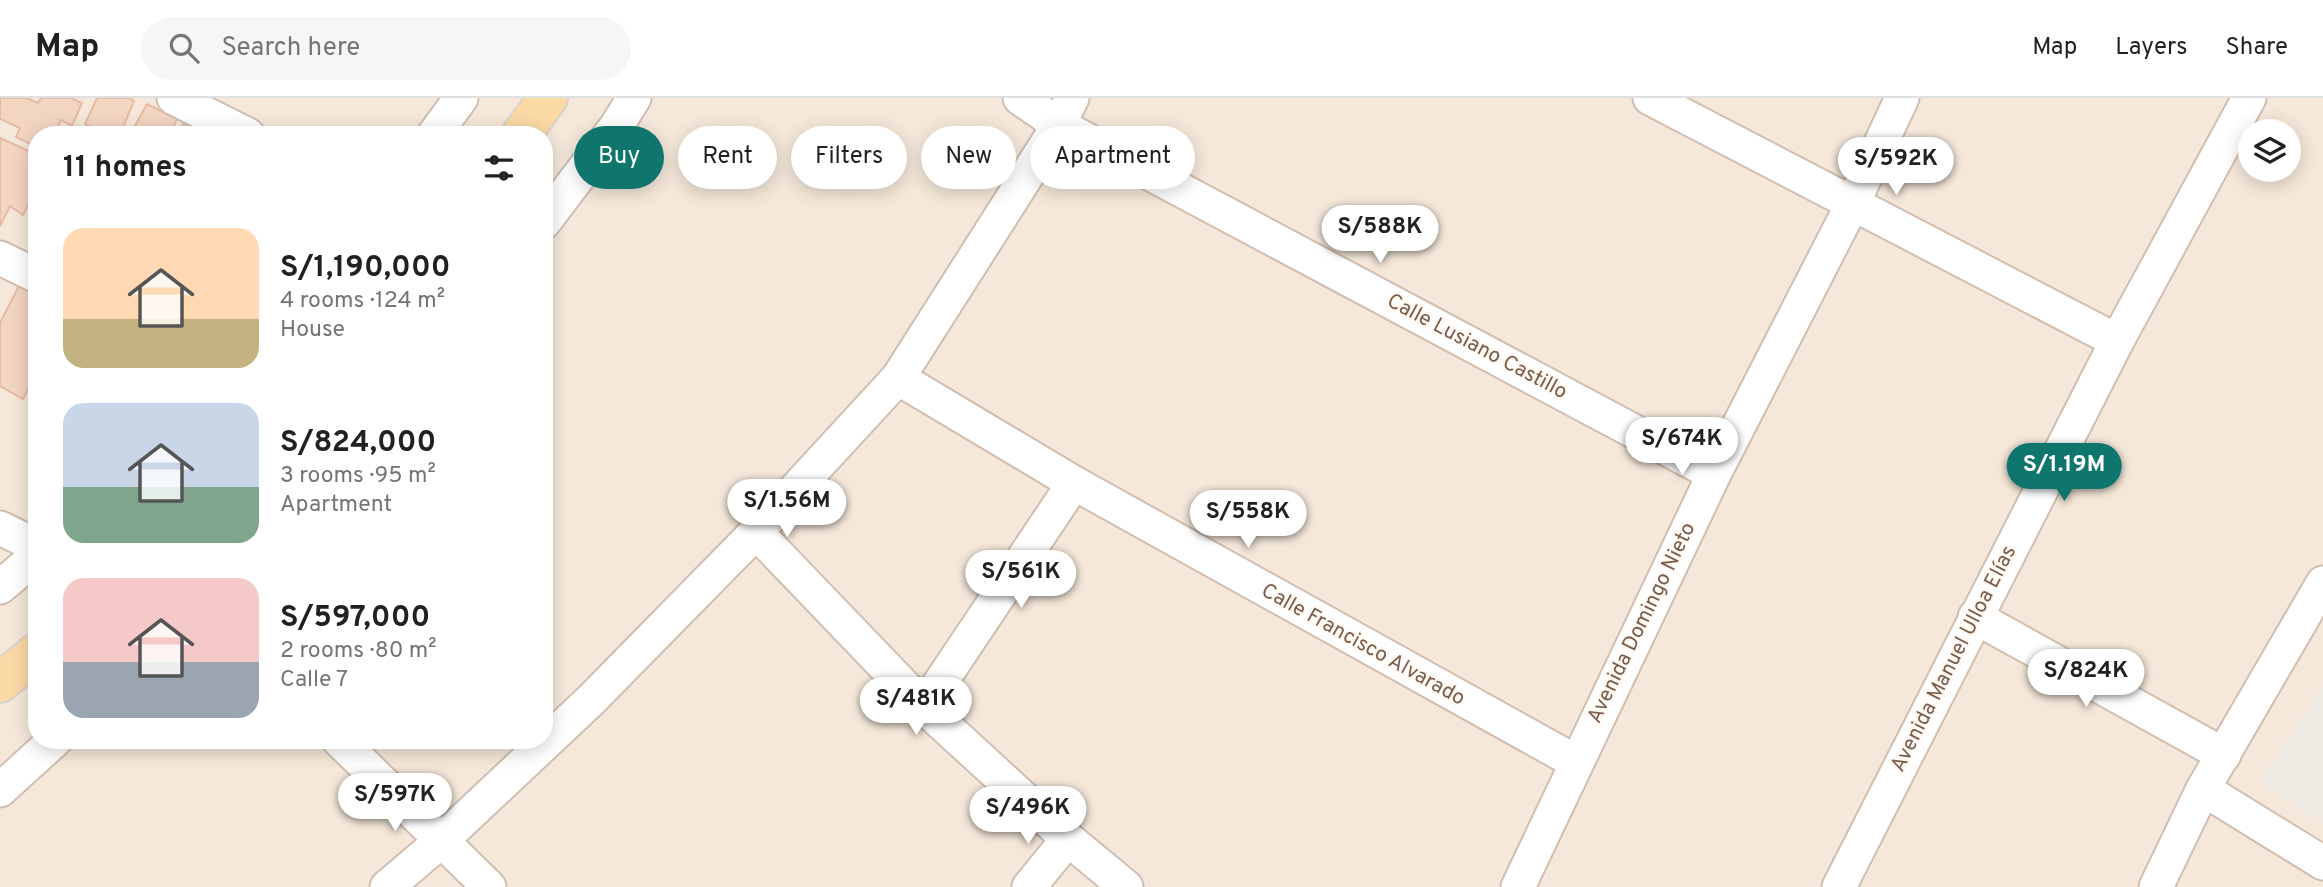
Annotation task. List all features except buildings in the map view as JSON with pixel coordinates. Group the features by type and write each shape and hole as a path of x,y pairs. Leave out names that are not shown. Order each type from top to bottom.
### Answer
{"main road":[{"path":"528,126 548,98"},
{"path":"0,683 28,660"}],"street":[{"path":"174,98 230,126"},
{"path":"441,126 461,98"},
{"path":"553,210 616,127 634,98"},
{"name":"Calle Lusiano Castillo","path":"1020,98 1066,111 1714,474"},
{"path":"1650,98 2117,341"},
{"name":"Avenida Domingo Nieto","path":"1526,884 1576,762 1714,474 1852,205 1902,98"},
{"name":"Avenida Manuel Ulloa Elías","path":"1839,887 2117,341 2249,98"},
{"path":"553,736 757,532 898,378 1066,111"},
{"path":"0,258 28,272"},
{"name":"Calle Francisco Alvarado","path":"898,378 1074,483 1576,762"},
{"path":"924,708 1074,483"},
{"path":"0,528 28,541"},
{"path":"757,532 924,708 1068,839 1126,887"},
{"path":"0,587 28,564"},
{"path":"2156,887 2203,789 2323,583"},
{"path":"1975,617 2224,755"},
{"path":"0,790 45,749"},
{"path":"348,749 489,887"},
{"path":"387,887 441,841 539,749"},
{"path":"2203,789 2323,863"},
{"path":"1029,887 1068,839"}],"shaded area":[{"path":"0,98 2323,98 2323,686 2259,783 2323,823 2323,887 0,887"},
{"path":"2323,686 2323,823 2259,783"}]}
